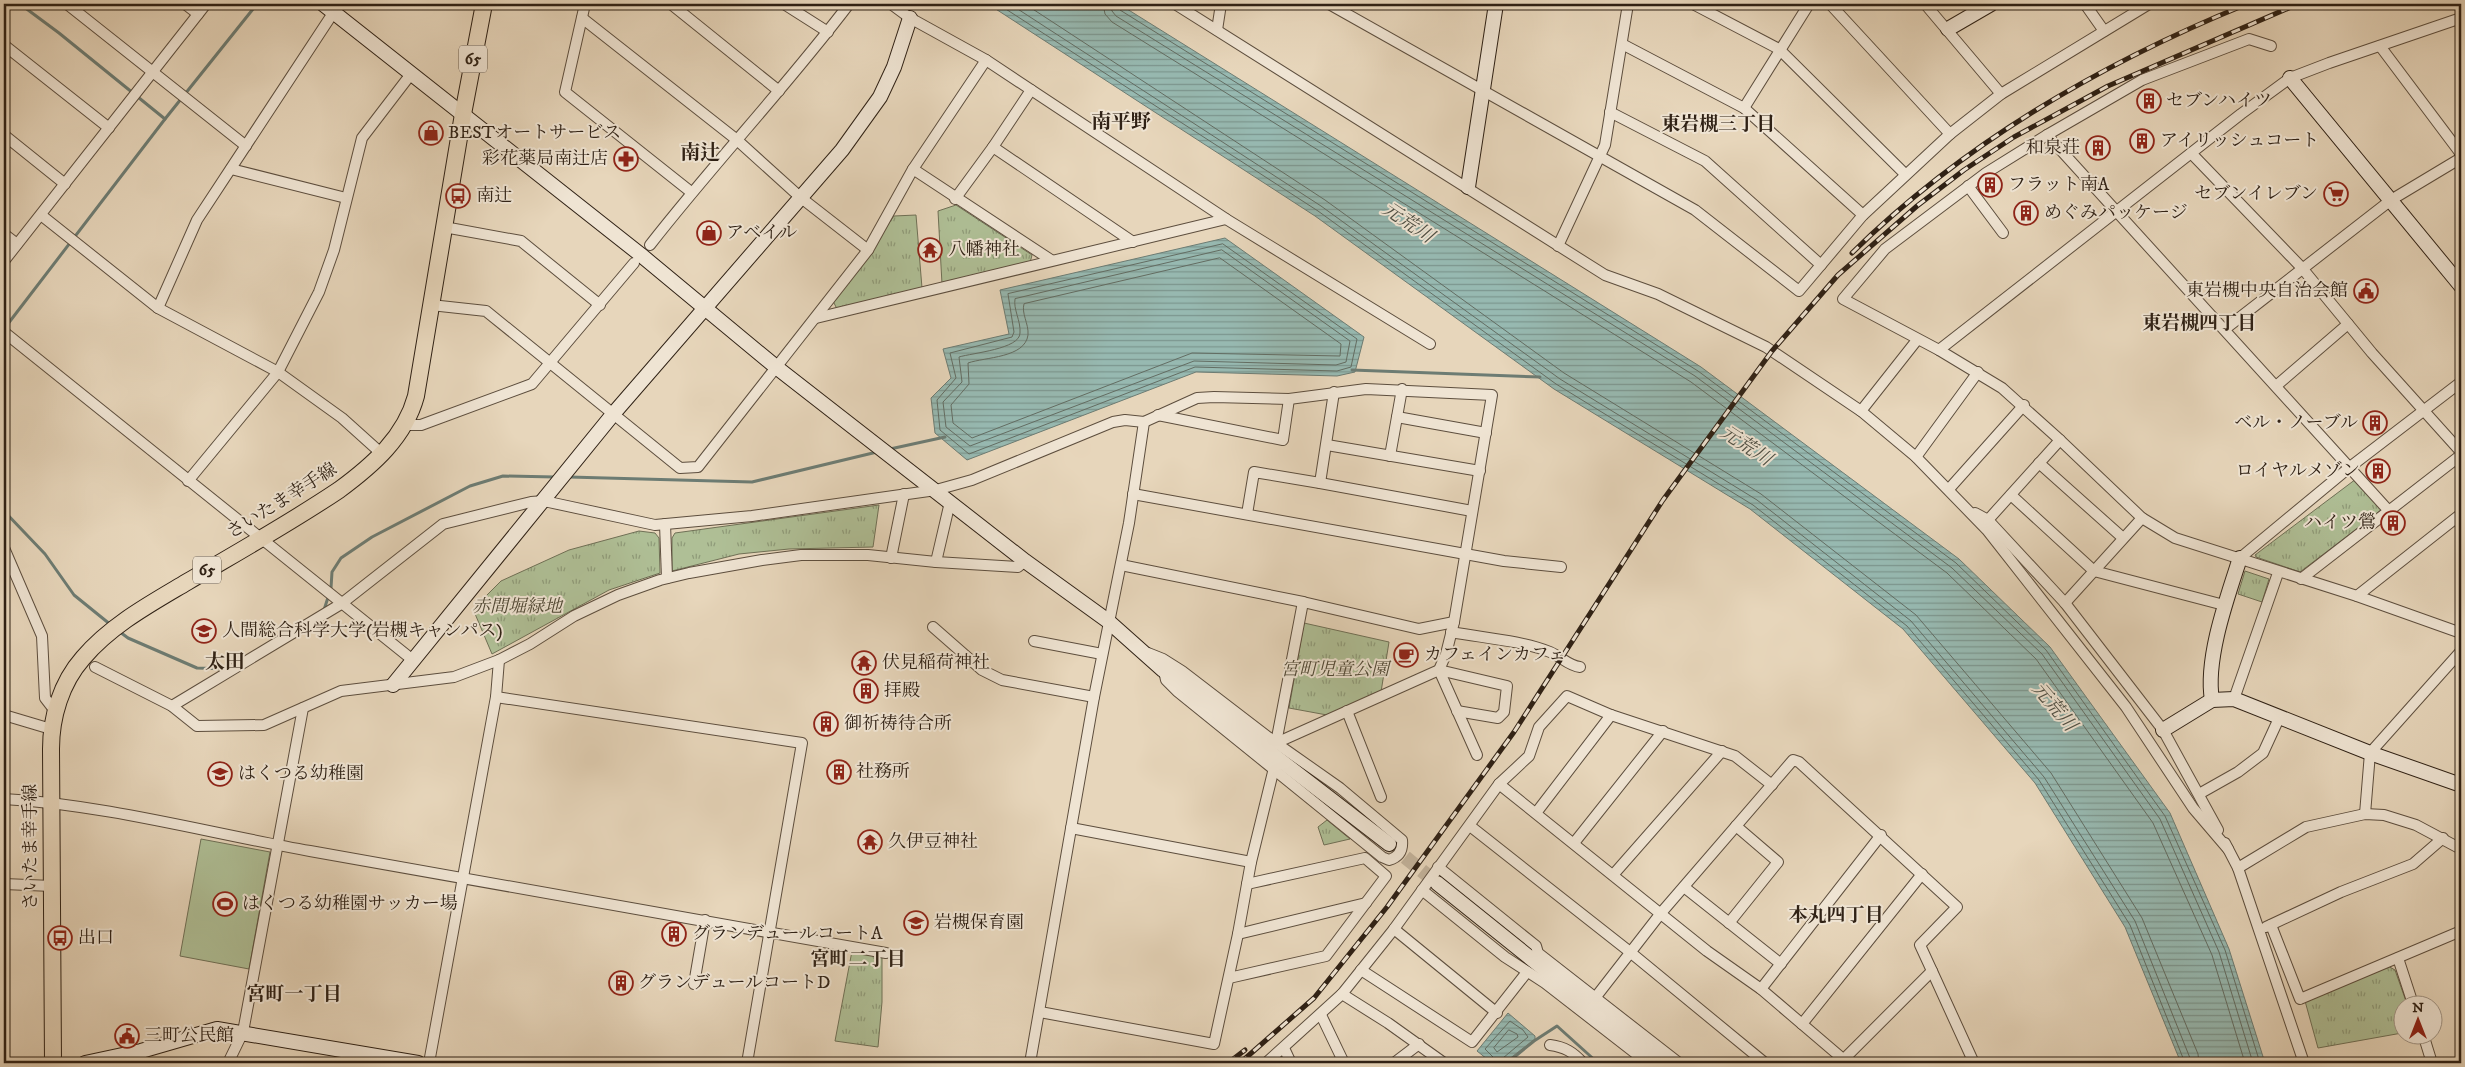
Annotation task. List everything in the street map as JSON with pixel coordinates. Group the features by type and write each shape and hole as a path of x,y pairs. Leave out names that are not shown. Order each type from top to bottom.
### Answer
{"main road":[{"name":"さいたま幸手線","path":"54,1063 51,729 55,711 70,676 81,659 116,626 339,490 382,454 405,425 416,396 463,114 484,4"}],"street":[{"path":"68,4 246,146"},
{"path":"185,4 198,14"},
{"path":"4,261 206,4"},
{"path":"584,4 565,92 691,192"},
{"path":"671,4 779,91"},
{"path":"784,4 828,32"},
{"path":"650,246 691,192 779,91 849,4"},
{"path":"891,4 910,18 986,60 1226,219 1430,344"},
{"path":"1175,4 1605,275 1658,294 1766,347 1861,411 1916,457 1949,489 1998,544 2126,707 2193,808 2228,849"},
{"path":"1217,30 1221,4"},
{"path":"1330,4 1695,210 1799,291 1863,215 1950,134 2001,94 2149,4"},
{"path":"1468,187 1496,4"},
{"path":"1558,246 1584,186 1601,157 1605,146 1628,4"},
{"path":"1693,4 1780,49 1905,174"},
{"path":"1744,108 1809,4"},
{"path":"1830,4 1950,134"},
{"path":"1925,4 2001,94"},
{"path":"1948,29 1991,4"},
{"path":"2085,4 2104,31"},
{"path":"158,308 197,220 246,146 332,7 412,74 706,308 776,367 1025,561 1108,621 1163,670 1389,844"},
{"path":"582,18 737,140 800,197 868,250"},
{"path":"393,685 614,414 842,150 880,97 894,67 910,18"},
{"path":"1939,350 2290,78 2329,62 2461,18"},
{"path":"2271,46 2249,39 2142,80 2047,135 1968,186 1885,249 1843,299 1978,372 2024,406 2142,518 2175,538 2240,558 2278,573 2357,596 2461,633"},
{"path":"1622,44 1744,108 1863,215"},
{"path":"4,45 109,128"},
{"path":"2380,46 2461,154"},
{"path":"431,305 486,311 680,468 698,467 868,250 913,169 986,60"},
{"path":"188,481 278,372 320,292 334,250 362,138 412,74"},
{"path":"2290,78 2461,286"},
{"path":"955,199 1031,90"},
{"path":"1610,112 1706,160 1821,265"},
{"path":"4,135 65,184"},
{"path":"2047,135 2389,511"},
{"path":"993,147 1133,242"},
{"path":"2191,153 2302,268 2348,324 2461,453 2301,580"},
{"path":"2224,329 2391,200 2461,158"},
{"path":"231,168 346,198"},
{"path":"913,169 955,199 1051,260"},
{"path":"1968,186 2003,233"},
{"path":"41,215 158,308 278,372 342,418 382,454"},
{"path":"816,318 1226,219"},
{"path":"444,227 521,241 600,305"},
{"path":"4,234 17,244"},
{"path":"405,425 421,425 532,384 634,263"},
{"path":"2276,386 2348,324"},
{"path":"4,332 414,661"},
{"path":"1861,411 1918,340"},
{"path":"1916,457 1978,372"},
{"path":"2212,700 2209,682 2224,605 2240,558 2350,467 2461,382"},
{"path":"172,706 341,604 443,524 531,502 544,501 655,525 752,516 936,490 972,480 1113,422 1125,420 1144,422 1197,398 1289,399 1366,389 1402,389 1492,395 1453,627 1446,654 1439,670 1476,755"},
{"path":"1390,456 1402,389"},
{"path":"1320,483 1334,392"},
{"path":"1158,415 1283,440 1289,399"},
{"path":"1949,489 2024,406"},
{"path":"1397,417 1486,433"},
{"path":"1030,1063 1094,696 1121,565 1144,422"},
{"path":"1988,520 2012,496 2039,462 2060,440"},
{"path":"1327,445 1480,471"},
{"path":"2039,462 2123,538"},
{"path":"1247,514 1254,472 1472,511"},
{"path":"891,558 904,494"},
{"path":"1133,494 1504,561 1561,567"},
{"path":"2012,496 2094,571 2224,605"},
{"path":"936,562 950,502"},
{"path":"1969,510 1988,520 2065,603 2163,730 2238,868 2304,1063"},
{"path":"2357,596 2461,514"},
{"path":"2065,603 2142,518"},
{"path":"665,524 667,578"},
{"path":"4,548 42,636 45,698 55,711"},
{"path":"95,667 172,706 197,726 264,725 341,691 454,677 499,660 530,644 574,616 618,594 667,578 762,560 801,556 868,555 936,562 1018,567 1025,561"},
{"path":"1121,565 1303,602 1419,629 1453,627 1550,652 1575,667 1580,667"},
{"path":"2234,699 2278,573"},
{"path":"1276,743 1303,602"},
{"path":"932,627 982,670 1002,680 1094,696"},
{"path":"1034,641 1102,654"},
{"path":"1140,650 1163,659 1182,670 1276,743 1340,788 1402,840 1402,848 1396,858 1389,860 1382,857 1177,691 1166,680 1163,670"},
{"path":"2365,814 2370,753 2461,651"},
{"path":"429,1063 461,878 496,697 499,660"},
{"path":"1276,743 1439,670 1507,686 1504,712 1498,718 1457,711"},
{"path":"1266,1063 1342,994 1394,928 1499,784 1529,756 1539,727 1567,696 1611,715 1735,756 1772,785"},
{"path":"496,697 802,743 768,931 747,1063"},
{"path":"2163,730 2212,700 2234,699 2370,753 2461,785"},
{"path":"228,1063 243,1032 303,708"},
{"path":"1347,711 1380,797"},
{"path":"4,715 51,729"},
{"path":"1536,813 1611,715"},
{"path":"2199,794 2238,772 2263,753 2280,716"},
{"path":"1574,843 1662,731"},
{"path":"1613,875 1722,751"},
{"path":"1595,998 1661,913 1793,760 1799,762 1881,835 1957,907 1920,944 1974,1063"},
{"path":"1040,1012 1214,1044 1238,934 1251,862 1274,768"},
{"path":"1499,784 1707,951 1761,989 1842,1061 1932,971"},
{"path":"4,799 114,813 277,846 886,953"},
{"path":"2238,868 2306,827 2365,814 2384,815 2416,825 2443,838 2461,850"},
{"path":"1470,826 1630,952 1765,1063"},
{"path":"1729,923 1778,862 1736,826"},
{"path":"1071,828 1251,862"},
{"path":"1761,989 1881,835"},
{"path":"2259,932 2341,892 2413,864 2443,838"},
{"path":"1229,978 1326,956 1386,876 1364,858 1247,884"},
{"path":"1438,867 1536,946 1538,953 1679,1063"},
{"path":"1802,1024 1922,874"},
{"path":"1437,883 1661,1063"},
{"path":"4,884 52,886"},
{"path":"1684,886 1781,964"},
{"path":"1422,890 1648,1063"},
{"path":"1238,934 1366,903"},
{"path":"694,984 705,920"},
{"path":"2271,925 2300,999 2398,958 2459,936"},
{"path":"1394,928 1497,1012"},
{"path":"2398,958 2410,994"},
{"path":"1361,970 1472,1042 1527,972"},
{"path":"1342,994 1419,1044 1444,1063"},
{"path":"1321,1015 1344,1063"},
{"path":"85,1063 141,1051 217,1029 418,1063"},
{"path":"1394,1063 1419,1044"},
{"path":"2426,1044 2432,1063"},
{"path":"1550,1045 1562,1046 1573,1052 1583,1063"},
{"path":"1284,1048 1291,1063"}],"green space":[{"path":"956,205 1032,255 1030,263 942,284 938,211"},
{"path":"916,215 922,288 837,309 833,301 894,216"},
{"path":"2356,479 2382,506 2380,511 2300,572 2256,557 2255,555"},
{"path":"879,505 873,547 789,549 739,554 672,571 672,538 675,533"},
{"name":"赤間堀緑地","path":"639,531 655,533 659,538 660,573 609,590 492,654 473,609 501,581 569,550"},
{"path":"2245,571 2269,579 2262,602 2238,594"},
{"name":"宮町児童公園","path":"1304,623 1389,642 1381,692 1327,715 1289,708"},
{"path":"1327,820 1350,839 1324,845 1318,827"},
{"name":"はくつる幼稚園サッカー場","path":"201,839 270,852 249,969 180,956"},
{"path":"852,951 882,955 882,1002 878,1047 835,1041"},
{"path":"2388,966 2395,970 2403,994 2392,994 2392,1035 2318,1048 2305,1001"}],"water":[{"name":"元荒川","path":"988,4 1119,4 1701,367 1959,559 2050,647 2170,813 2229,949 2265,1063 2181,1063 2125,927 2035,783 1903,629 1750,509 1554,389 1315,216"},
{"path":"1225,238 1364,337 1355,372 1337,376 1196,372 967,460 935,433 931,398 951,378 943,349 1009,334 1000,290"},
{"path":"1508,1013 1535,1036 1535,1039 1504,1063 1492,1063 1477,1051"}],"waterway":[{"path":"20,4 59,33 165,119"},
{"path":"4,329 165,119 257,4"},
{"path":"1352,370 1540,377"},
{"path":"890,449 945,437"},
{"path":"569,477 752,482 877,452"},
{"path":"324,610 331,588 332,572 341,558 372,537 470,486 503,476 555,477"},
{"path":"4,511 45,554 74,595 111,625"},
{"path":"120,632 128,638 197,668 227,669"},
{"path":"1507,1063 1534,1041 1557,1026 1598,1063"}],"tunnel":[{"path":"1389,844 1437,883"}],"railway":[{"path":"1852,253 1895,213 1941,176 1988,141 2037,109 2140,52 2247,4"},
{"path":"1240,1063 1314,998 1387,907 1514,732 1663,500 1772,351 1838,275 1917,206 1964,170 2014,137 2108,86 2298,4"},
{"path":"1228,1063 1245,1050"}],"place":[{"name":"セブンハイツ","path":"2149,101"},
{"name":"BESTオートサービス","path":"431,133"},
{"name":"アイリッシュコート","path":"2142,141"},
{"name":"和泉荘","path":"2098,148"},
{"name":"彩花薬局南辻店","path":"626,159"},
{"name":"フラット南A","path":"1990,185"},
{"name":"セブンイレブン","path":"2336,194"},
{"name":"南辻","path":"458,196"},
{"name":"めぐみパッケージ","path":"2026,213"},
{"name":"アベイル","path":"709,233"},
{"name":"八幡神社","path":"930,250"},
{"name":"東岩槻中央自治会館","path":"2366,291"},
{"name":"ベル・ノーブル","path":"2375,423"},
{"name":"ロイヤルメゾン","path":"2378,471"},
{"name":"ハイツ鶯","path":"2393,523"},
{"name":"人間総合科学大学(岩槻キャンパス)","path":"204,631"},
{"name":"カフェインカフェ","path":"1406,655"},
{"name":"伏見稲荷神社","path":"864,663"},
{"name":"拝殿","path":"866,691"},
{"name":"御祈祷待合所","path":"826,724"},
{"name":"社務所","path":"839,772"},
{"name":"はくつる幼稚園","path":"220,774"},
{"name":"久伊豆神社","path":"870,842"},
{"name":"はくつる幼稚園サッカー場","path":"225,904"},
{"name":"岩槻保育園","path":"916,923"},
{"name":"グランデュールコートA","path":"674,934"},
{"name":"出口","path":"60,938"},
{"name":"グランデュールコートD","path":"621,983"},
{"name":"三町公民館","path":"127,1036"}],"district":[{"name":"南平野","path":"1121,122"},
{"name":"東岩槻三丁目","path":"1718,124"},
{"name":"南辻","path":"700,153"},
{"name":"東岩槻四丁目","path":"2199,323"},
{"name":"太田","path":"225,662"},
{"name":"本丸四丁目","path":"1836,915"},
{"name":"宮町二丁目","path":"858,959"},
{"name":"宮町一丁目","path":"294,994"}]}
